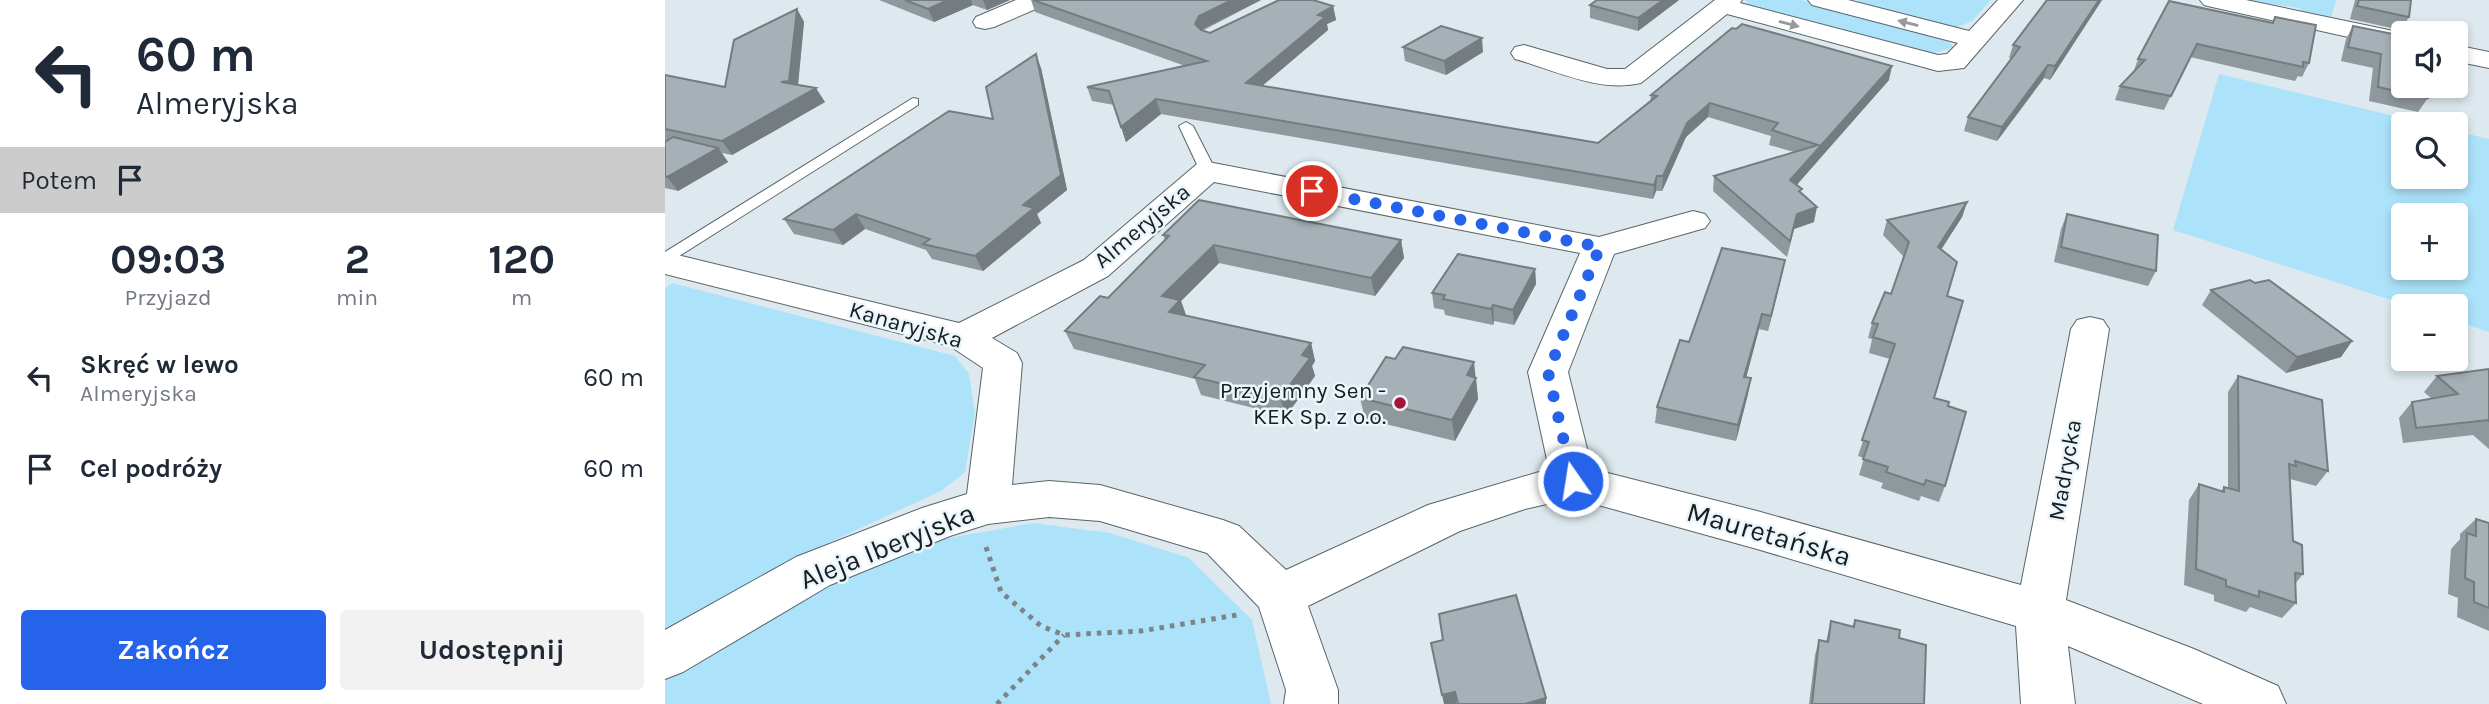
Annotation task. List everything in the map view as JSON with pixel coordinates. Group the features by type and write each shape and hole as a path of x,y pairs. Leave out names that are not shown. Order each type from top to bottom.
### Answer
{"street":[{"path":"985,22 1037,0"},
{"path":"1820,0 1974,40"},
{"path":"1524,53 1606,77 1631,77 1727,3 1938,63 1955,62 2011,0"},
{"path":"2212,0 2391,38"},
{"path":"2468,55 2489,60"},
{"name":"Almeryjska","path":"963,337 1095,268 1207,171 1600,247 1693,221"},
{"path":"1573,481 1548,372 1600,247"},
{"name":"Kanaryjska","path":"665,261 963,337 1003,363 988,506"},
{"name":"Madrycka","path":"2048,704 2040,612 2090,329"},
{"name":"Mauretańska","path":"1279,596 1444,518 1524,492 1573,481 1757,530 2040,612 2176,666 2259,704"},
{"name":"Aleja Iberyjska","path":"665,656 813,571 938,521 988,506 1048,499 1100,503 1223,540 1279,596 1312,690 1311,704"}],"lane":[{"name":"Kanaryjska","path":"665,261 913,102"},
{"name":"Almeryjska","path":"1186,127 1207,171"}],"path":[{"path":"988,506 981,533 1001,592 1041,626 1064,635 1141,631 1241,614 1279,596"},
{"path":"997,704 1064,635"}],"shaded area":[{"path":"1745,0 1802,0 1934,35 1952,44 1952,48 1929,54 1751,8"},
{"path":"1859,0 1991,0 1972,21 1955,28 1857,3"},
{"path":"2243,0 2336,0 2330,22 2309,17 2299,8"},
{"path":"2219,74 2391,115 2391,189 2468,189 2468,134 2489,139 2489,332 2468,325 2468,294 2391,294 2391,300 2173,230"},
{"path":"672,283 955,356 969,374 975,413 965,472 941,491 813,550 665,631 665,288"},
{"path":"1033,523 1110,533 1189,558 1252,620 1271,704 665,704 665,679 790,603 926,542"}],"building":[{"path":"905,0 948,0 928,9"},
{"path":"1033,0 1232,0 1199,16 1195,24 1210,33 1279,0 1313,0 1333,6 1318,15 1325,17 1246,83 1598,143 1657,96 1651,95 1732,28 1736,29 1742,24 1892,66 1790,180 1802,189 1799,191 1817,207 1797,214 1790,241 1714,176 1818,145 1772,130 1778,123 1710,103 1687,123 1663,176 1657,176 1654,185 1156,99 1121,127 1109,91 1087,87 1207,61"},
{"path":"1597,0 1663,0 1638,18 1590,5"},
{"path":"2047,0 2099,0 2055,66 2048,65 2002,127 1968,117 2020,47 2013,45"},
{"path":"2359,0 2411,0 2409,17 2357,6"},
{"path":"2169,1 2273,23 2275,17 2316,25 2309,63 2303,62 2303,67 2197,44 2171,96 2120,86 2145,60 2138,59"},
{"path":"797,9 789,81 781,82 816,88 722,141 665,129 665,75 725,87 734,40"},
{"path":"1441,26 1482,38 1444,61 1403,47"},
{"path":"2353,26 2391,34 2391,90 2378,87 2381,54 2348,47"},
{"path":"1036,54 1061,175 1023,205 1034,208 975,256 923,244 930,239 856,214 833,230 784,219 949,111 993,119 986,87"},
{"path":"673,137 718,148 667,177 665,142"},
{"path":"1199,200 1401,240 1371,278 1214,245 1162,296 1180,300 1169,312 1311,343 1302,355 1310,358 1280,398 1194,377 1205,365 1065,331 1100,296 1108,298 1169,236 1163,235"},
{"path":"1967,202 1938,247 1957,262 1947,296 1963,301 1934,398 1949,402 1948,406 1966,412 1945,486 1926,480 1924,485 1886,472 1888,467 1863,459 1869,442 1862,440 1895,344 1873,337 1878,324 1872,323 1885,292 1891,294 1909,242 1887,220"},
{"path":"2067,214 2158,235 2156,271 2061,247"},
{"path":"1722,248 1785,260 1771,316 1762,314 1744,377 1751,378 1738,425 1657,407 1680,340 1689,342"},
{"path":"1458,254 1535,269 1513,310 1493,305 1491,309 1443,299 1445,295 1432,293"},
{"path":"2250,280 2255,283 2269,280 2352,341 2297,357 2211,290"},
{"path":"1403,347 1474,362 1467,375 1476,378 1452,420 1360,398 1386,357 1395,359"},
{"path":"2489,369 2489,421 2416,428 2412,402 2458,394 2437,376"},
{"path":"2238,376 2322,400 2328,471 2295,461 2296,466 2289,464 2293,541 2302,545 2303,574 2295,573 2296,603 2259,591 2259,597 2226,586 2226,580 2196,569 2199,484 2224,492 2224,487 2239,491"},
{"path":"2476,519 2489,523 2489,608 2474,602 2474,582 2465,578 2467,533 2476,536"},
{"path":"1516,595 1546,698 1525,704 1458,704 1455,692 1442,695 1431,643 1443,640 1439,614"},
{"path":"1855,620 1900,630 1899,638 1926,645 1924,704 1812,704 1819,640 1828,642 1831,621 1854,627"}],"place":[{"name":"Przyjemny Sen - KEK Sp. z o.o.","path":"1400,403"}],"route":[{"path":"1312,191 1600,247 1548,372 1573,481"}]}
